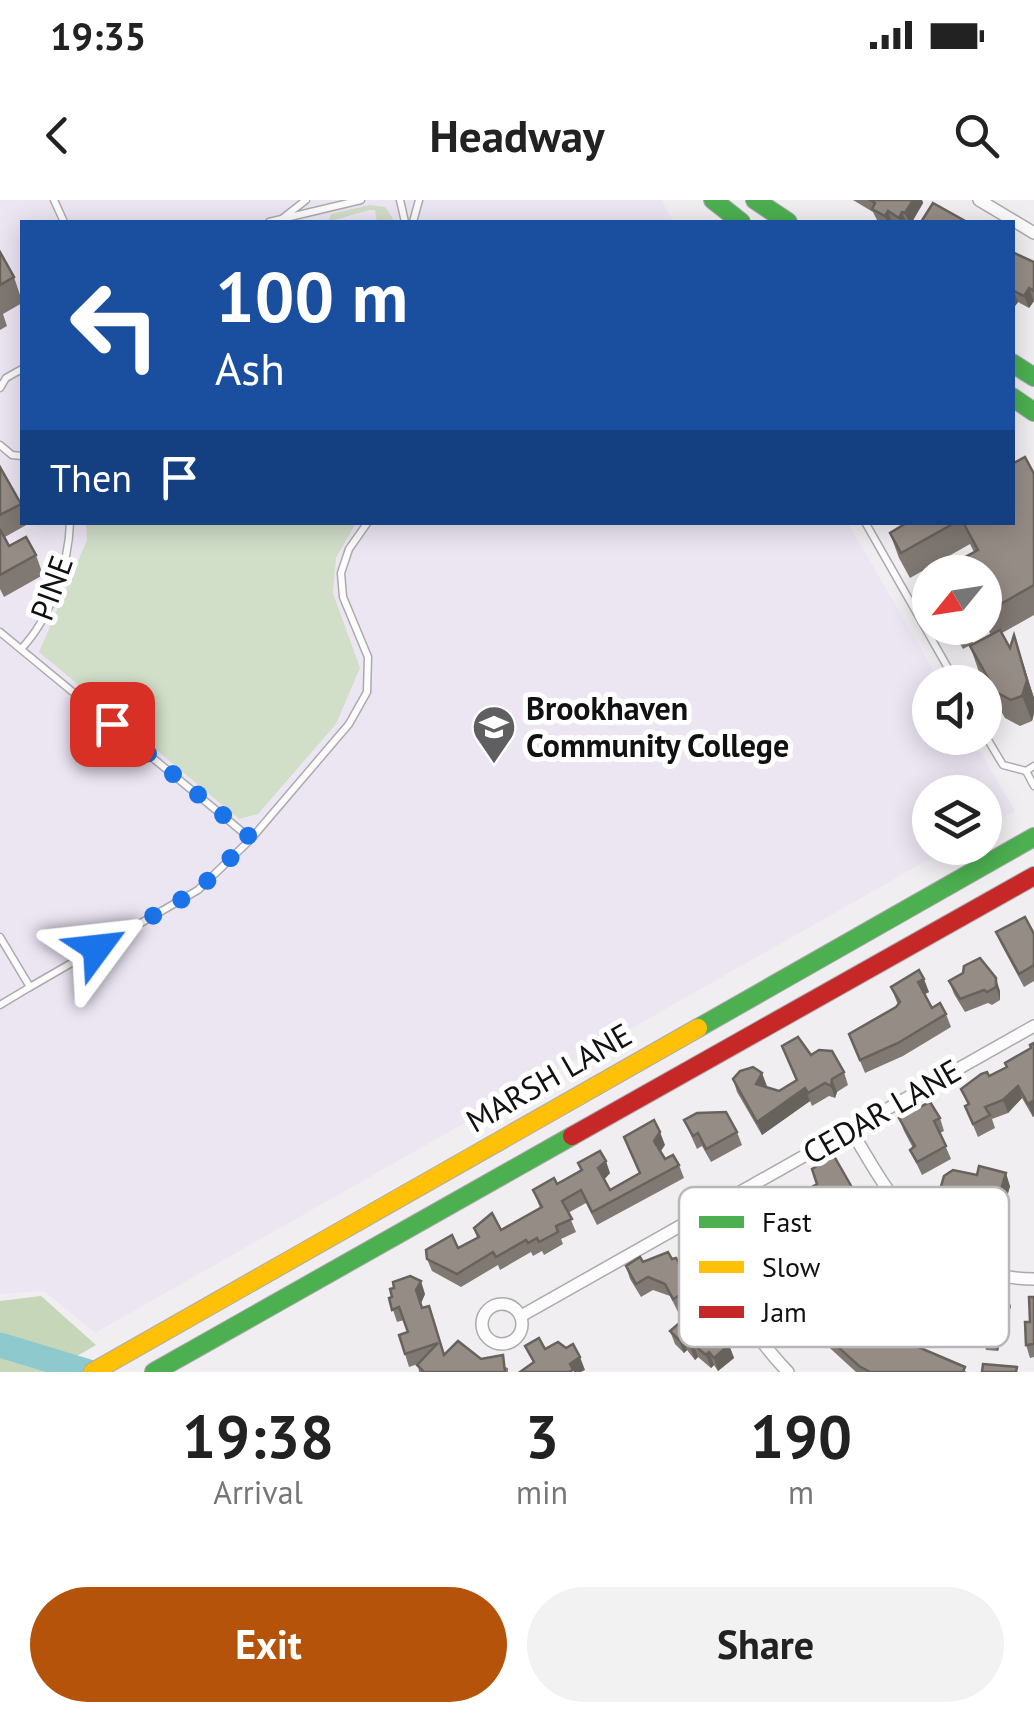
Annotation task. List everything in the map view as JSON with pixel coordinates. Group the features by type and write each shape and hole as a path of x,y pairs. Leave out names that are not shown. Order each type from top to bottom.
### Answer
{"main road":[{"path":"713,200 738,220"},
{"path":"755,200 785,220"},
{"name":"MARSH LANE","path":"93,1372 1034,836"},
{"name":"MARSH LANE","path":"154,1372 1034,876"}],"street":[{"path":"980,200 1012,220"},
{"name":"CEDAR LANE","path":"749,1187 1034,1026"},
{"path":"851,1130 884,1187"},
{"name":"CEDAR LANE","path":"521,1316 679,1226"},
{"path":"1009,1275 1034,1279"},
{"path":"766,1347 788,1372"}],"lane":[{"path":"282,219 306,200"},
{"path":"277,220 361,200"},
{"path":"0,388 6,378 20,369"},
{"name":"PINE","path":"21,649 46,618 70,539 70,525"},
{"path":"0,1005 198,890 251,838 349,724 367,692 368,657 342,597 341,574 350,548 366,525"},
{"path":"868,525 946,665"},
{"path":"0,632 251,838"},
{"path":"997,755 1003,765 1030,769 1034,786"},
{"path":"0,937 30,987"}],"shaded area":[{"name":"Brookhaven Community College","path":"0,200 661,200 673,220 20,220 20,525 849,525 912,634 912,645 919,645 930,665 912,665 912,755 982,755 994,775 912,775 912,865 919,865 95,1333 44,1291 0,1294"},
{"name":"Brookhaven Community College","path":"1002,789 1015,811 1002,818"}],"green space":[{"path":"370,205 385,207 394,220 377,220 375,210 329,220 331,214"},
{"path":"86,525 355,525 336,558 333,593 360,668 336,724 258,814 239,819 39,652 87,540"},
{"path":"41,1296 96,1345 49,1372 0,1372 0,1301"}],"building":[{"path":"870,200 913,200 899,218 888,211 885,216 872,209 875,203"},
{"path":"933,203 963,220 922,220"},
{"path":"0,252 14,277 0,285"},
{"path":"1015,253 1034,262 1034,291 1029,288 1024,296 1015,292"},
{"path":"1025,457 1034,474 1034,585 1002,603 1002,555 969,555 978,550 965,525 1015,525 1015,462"},
{"path":"0,467 20,505 0,515"},
{"path":"903,525 951,525 901,553 890,533"},
{"path":"0,529 9,546 26,537 36,555 0,575"},
{"path":"1002,634 1010,648 1014,635 1027,680 1022,696 1011,700 1002,695 1002,665 981,665 970,646 1002,645"},
{"path":"1025,917 1034,934 1034,965 1019,974 996,932"},
{"path":"980,958 996,978 996,987 960,999 949,981 963,973 964,966"},
{"path":"919,970 924,979 918,982 932,1008 940,1003 946,1014 860,1060 849,1034 896,1007 900,1002 891,987"},
{"path":"798,1037 811,1055 819,1050 832,1051 844,1072 832,1079 831,1086 825,1083 808,1093 805,1088 757,1122 733,1079 740,1071 753,1067 762,1073 756,1084 779,1091 797,1080 782,1046"},
{"path":"1034,1043 1034,1100 1028,1104 1018,1086 1003,1100 985,1107 990,1115 973,1124 961,1089 981,1074 987,1072 989,1076 1007,1067 1005,1063"},
{"path":"930,1102 940,1118 934,1121 946,1146 917,1162 910,1150 915,1146 899,1118"},
{"path":"726,1112 737,1132 706,1149 698,1133 693,1136 684,1120 697,1113"},
{"path":"654,1120 660,1132 654,1141 665,1159 673,1155 679,1165 592,1212 581,1190 562,1201 572,1219 556,1226 558,1232 539,1242 537,1238 528,1243 526,1240 496,1257 493,1252 457,1274 427,1259 426,1250 452,1235 458,1248 479,1237 474,1228 492,1213 501,1230 542,1207 533,1190 554,1178 557,1184 582,1170 578,1163 600,1151 606,1161 598,1168 610,1190 640,1173 624,1137"},
{"path":"834,1156 852,1187 812,1187 817,1184 812,1169"},
{"path":"979,1166 1006,1173 1002,1187 941,1187 944,1176 953,1170 977,1175"},
{"path":"668,1252 672,1259 676,1258 679,1296 673,1299 665,1284 648,1277 636,1284 626,1266 640,1257 643,1262"},
{"path":"410,1276 421,1281 416,1290 422,1308 429,1306 444,1355 458,1341 481,1359 503,1355 505,1372 424,1372 417,1365 438,1343 405,1354 399,1335 408,1332 399,1307 392,1310 389,1298 393,1282"},
{"path":"1029,1297 1034,1297 1034,1344 1026,1345 1025,1322 1030,1322"},
{"path":"679,1323 679,1340 670,1331"},
{"path":"539,1338 545,1349 558,1342 566,1348 573,1344 580,1357 570,1364 573,1370 520,1372 534,1362 525,1346"},
{"path":"696,1347 727,1347 714,1358 709,1352 706,1355"},
{"path":"838,1347 918,1347 965,1367 963,1372 870,1372"},
{"path":"983,1364 1017,1367 1016,1372 982,1372"}],"waterway":[{"path":"0,1345 89,1372"}],"traffic: fast":[{"path":"713,200 738,220"},
{"path":"755,200 785,220"},
{"path":"1015,365 1034,377"},
{"path":"1015,399 1034,412"},
{"path":"698,1028 1034,837"},
{"path":"154,1372 572,1136"}],"traffic: slow":[{"path":"93,1372 698,1028"}],"traffic: jam":[{"path":"572,1136 1034,876"}],"place":[{"name":"Brookhaven Community College","path":"494,765"}],"route":[{"path":"97,948 198,890 251,838 112,724"}]}
